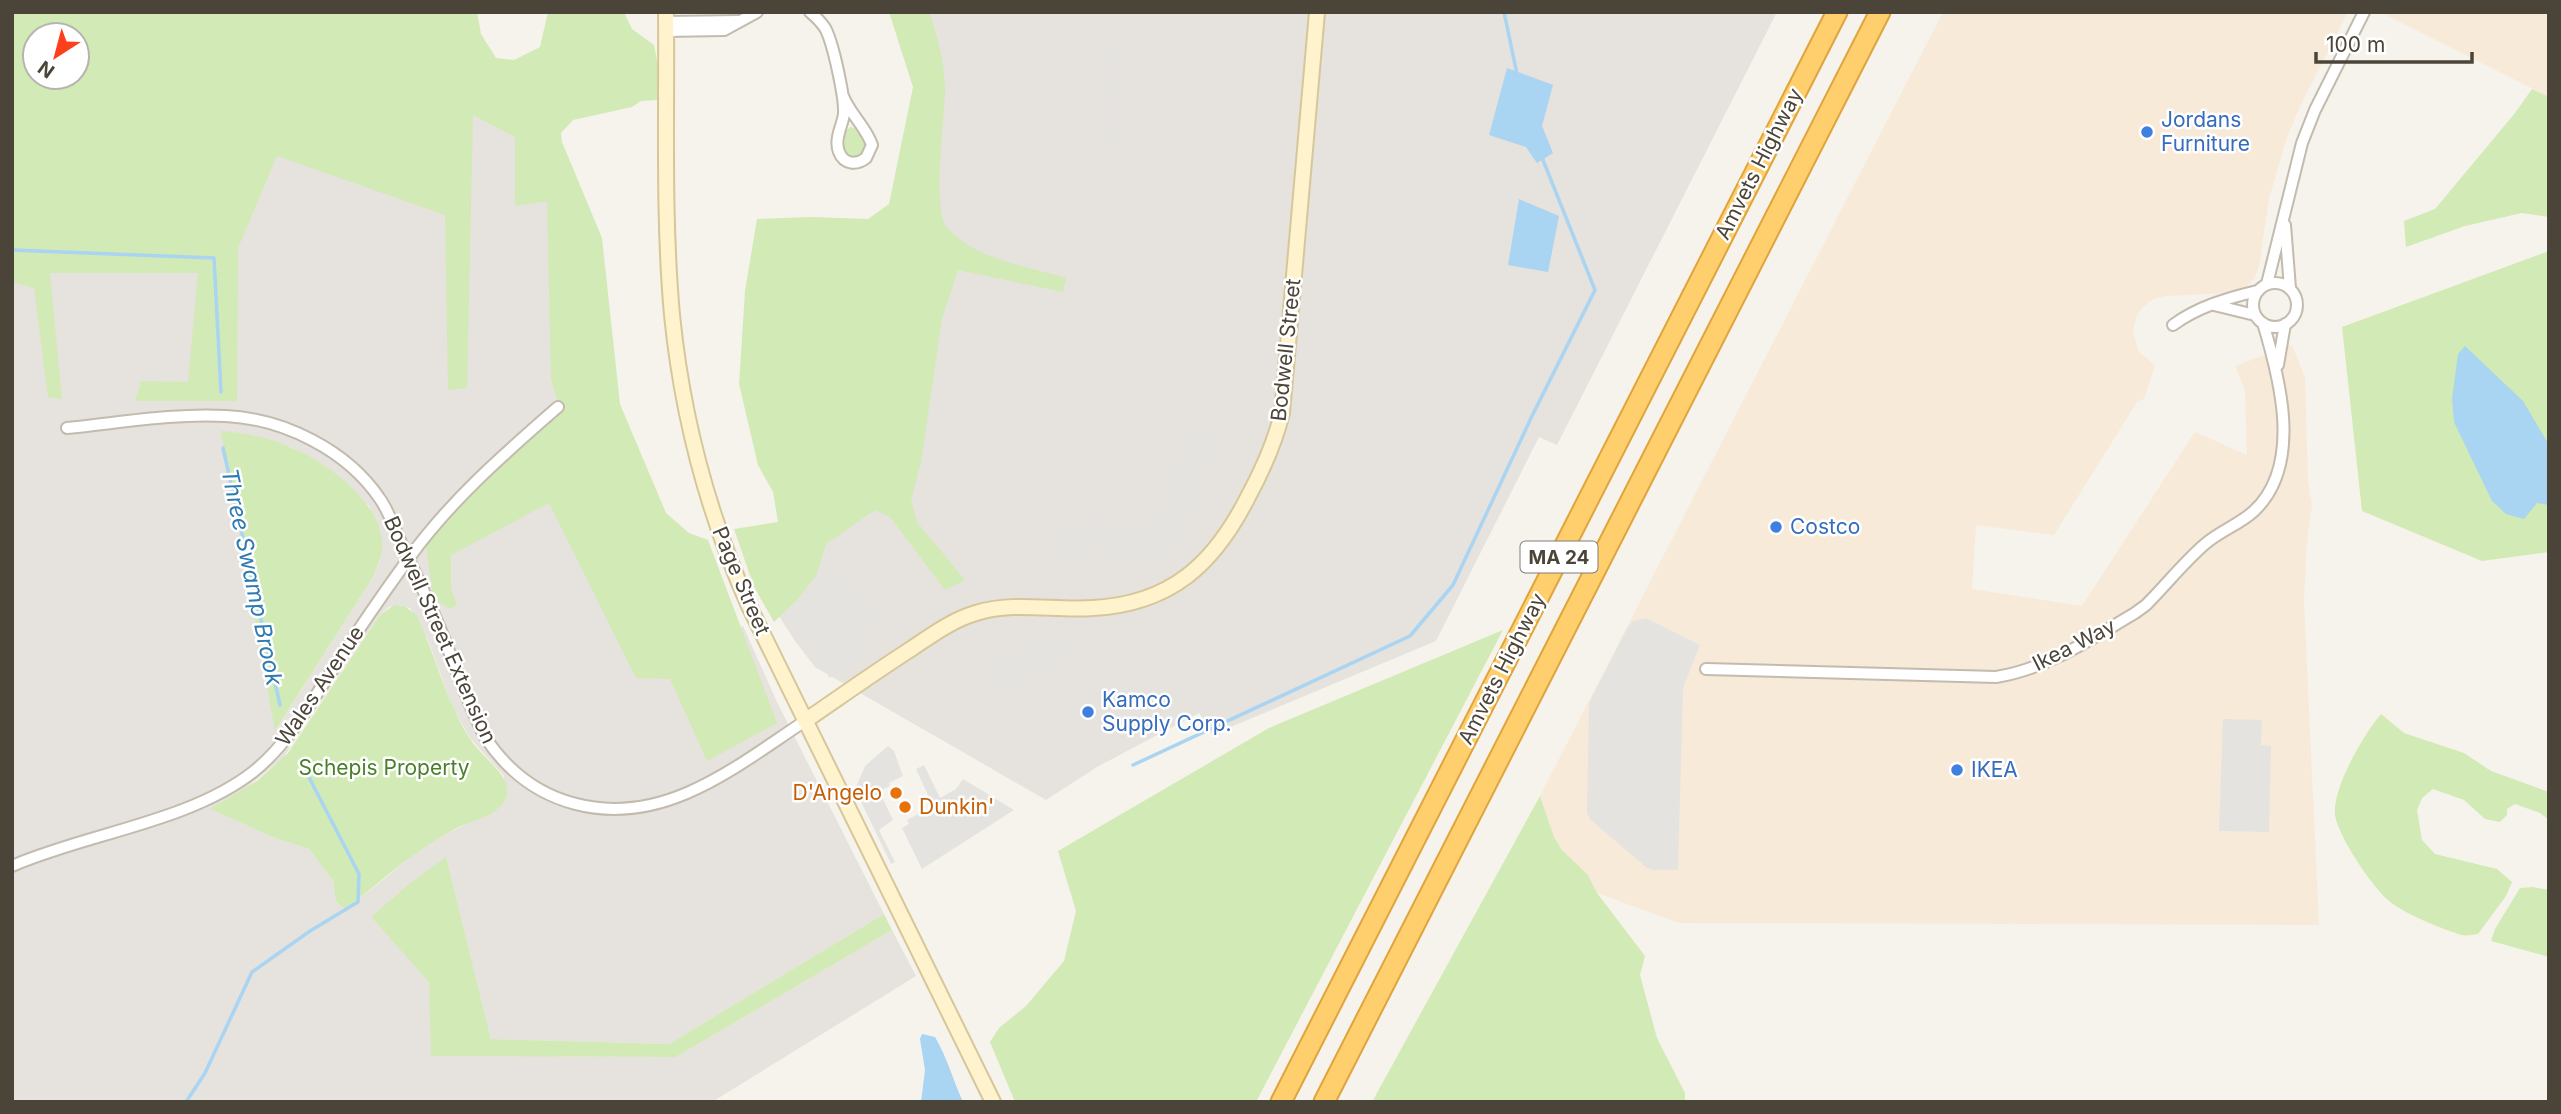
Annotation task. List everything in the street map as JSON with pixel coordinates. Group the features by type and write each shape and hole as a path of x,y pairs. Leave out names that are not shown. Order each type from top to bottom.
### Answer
{"highway":[{"name":"Amvets Highway","path":"1281,1102 1837,12"},
{"name":"Amvets Highway","path":"1324,1102 1880,12"}],"main road":[{"name":"Bodwell Street","path":"805,721 947,625 963,618 1000,608 1090,608 1137,601 1182,580 1219,546 1264,467 1282,413 1317,12"},
{"name":"Page Street","path":"666,22 670,289 687,411 708,495 748,606 993,1102"}],"street":[{"path":"666,22 720,31 757,12"},
{"path":"810,12 820,21 828,35 843,96 849,110 870,140 871,150 866,158 856,163 847,161 840,155 837,140 843,117 843,96"},
{"path":"2259,319 2253,303 2262,287 2285,215 2296,162 2306,132 2364,12"},
{"path":"840,130 843,124 851,121 863,127"},
{"path":"2214,305 2259,319 2272,327 2286,324 2293,318 2297,307 2290,288 2285,215"},
{"path":"2173,325 2190,314 2229,297 2281,283 2290,288"},
{"name":"Ikea Way","path":"1706,669 1986,678 2021,672 2063,654 2146,605 2195,552 2242,521 2262,502 2276,478 2283,456 2277,371 2259,319"},
{"name":"Ikea Way","path":"2277,371 2286,324"},
{"name":"Wales Avenue","path":"12,866 191,806 222,792 254,771 288,736 408,559 438,520 470,485 558,407"},
{"name":"Bodwell Street Extension","path":"66,428 196,416 225,416 257,420 292,432 334,453 366,481 382,501 437,620 485,737 495,753 517,776 544,793 578,805 611,809 669,799 713,779 805,721"}],"shaded area":[{"path":"889,12 1777,12 1557,445 1539,437 1436,641 1233,726 1214,738 1199,713 1097,767 1046,800 815,667 768,599 837,491 919,88"},
{"path":"1943,12 2348,12 2302,102 2286,140 2269,199 2255,277 2243,290 2165,296 2144,306 2137,315 2133,332 2139,352 2155,365 2144,399 2137,402 2054,535 1976,525 1972,589 2082,606 2195,432 2247,455 2245,390 2235,366 2292,345 2305,378 2308,483 2312,505 2304,601 2319,925 1679,923 1597,893 1588,875 1562,850 1554,837 1540,796"},
{"path":"2380,12 2549,12 2549,97"},
{"path":"1109,49 1121,50 1107,199 1100,198 1111,59 1108,55"},
{"path":"408,90 524,91 557,180 659,666 743,626 777,702 884,914 669,1044 491,1039 446,858 371,917 430,982 431,1055 676,1057 892,930 916,976 712,1102 12,1102 12,230 251,114","holes":["252,435 291,447 328,469 369,506 381,533 380,561 373,577 276,730 255,612","400,605 410,608 428,640 453,708 470,738 504,776 499,808 444,835 413,855 346,910 336,902 333,881 309,849 275,838 211,809 246,788 283,758 380,615 389,607"]},
{"path":"1191,425 1221,437 1179,543 1156,556 1142,558 1141,548 1135,547 1133,557 1082,550 1078,566 1054,563 1067,521 1088,527 1091,518 1138,527 1137,536 1160,530 1162,526 1155,523"},
{"path":"837,569 880,624 866,634 865,645 870,652 830,678 785,616 799,606 805,595"},
{"path":"1646,618 1700,645 1683,688 1678,870 1647,868 1591,820 1587,813 1589,703 1628,627 1633,621"},
{"path":"1058,627 1073,654 999,695 984,668"},
{"path":"2223,719 2262,720 2261,745 2271,746 2269,832 2219,831"},
{"path":"888,746 894,751 903,776 879,791 893,820 879,830 895,862 891,864 855,789 865,766"},
{"path":"924,765 940,798 956,789 963,779 1014,810 922,869 902,828 909,824 907,820 933,806 916,769"}],"green space":[{"path":"12,12 477,12 481,34 496,58 514,60 540,47 548,12 624,12 632,29 654,45 659,71 658,100 641,101 632,107 573,120 561,133 562,142 602,238 620,404 666,513 689,533 708,540 777,723 707,761 670,679 636,678 549,503 451,555 451,590 457,605 450,609 433,598 426,544 557,400 551,379 547,201 515,206 515,137 473,115 467,388 448,390 445,215 277,156 238,248 237,401 135,401 141,381 188,382 198,273 50,273 62,399 48,397 34,288 12,282"},
{"path":"889,12 929,12 937,39 945,86 940,202 948,229 973,248 988,255 1066,278 1063,292 958,270 942,319 921,462 911,500 917,522 965,580 945,590 890,517 875,510 826,544 816,576 797,600 774,622 754,587 734,529 778,522 773,492 758,465 739,384 745,291 757,219 868,219 889,204 913,87"},
{"path":"2532,89 2549,97 2549,217 2522,213 2465,226 2406,247 2404,221 2435,209"},
{"path":"850,127 859,132 865,141 866,148 858,157 849,156 844,149 845,132"},
{"path":"2549,251 2549,552 2482,561 2362,511 2342,327"},
{"name":"Schepis Property","path":"221,431 273,441 320,463 363,499 380,530 382,550 373,577 275,731"},
{"name":"Schepis Property","path":"394,605 405,606 417,616 456,714 473,743 500,773 507,793 505,800 494,812 457,828 427,846 346,910 336,902 333,881 309,849 275,838 210,809 257,781 288,753 380,615"},
{"path":"1503,630 1256,1102 1015,1102 990,1042 999,1028 1026,1006 1064,961 1076,911 1058,851 1269,728"},
{"path":"2381,714 2404,733 2464,753 2491,771 2549,792 2549,820 2540,813 2515,804 2507,809 2507,815 2500,822 2485,819 2464,800 2433,789 2422,798 2417,810 2422,840 2435,854 2497,869 2512,882 2506,896 2478,934 2454,933 2395,906 2374,885 2357,861 2337,824 2335,804 2344,776 2366,734"},
{"path":"1540,796 1554,837 1562,850 1588,875 1597,893 1645,956 1640,975 1657,1038 1685,1093 1685,1102 1372,1102"},
{"path":"446,857 491,1039 669,1044 884,914 892,930 676,1057 431,1056 429,982 371,917"},
{"path":"2520,888 2549,890 2549,957 2491,941 2495,929"}],"water":[{"path":"1507,68 1553,85 1542,126 1553,153 1537,163 1526,147 1489,135"},
{"path":"1519,199 1559,216 1548,272 1508,265"},
{"path":"2465,346 2523,401 2549,445 2549,505 2537,503 2524,519 2506,514 2492,501 2454,422 2452,399 2458,354"},
{"path":"922,1034 935,1037 963,1102 921,1102 925,1070 920,1039"}],"waterway":[{"path":"1504,12 1517,74"},
{"path":"1133,765 1410,636 1453,585 1532,416 1595,290 1541,155"},
{"name":"Three Swamp Brook","path":"12,250 214,258 221,392"},
{"name":"Three Swamp Brook","path":"223,448 280,705"},
{"name":"Three Swamp Brook","path":"186,1102 205,1073 252,972 310,931 358,902 359,874 301,762"}],"place":[{"name":"Jordans Furniture","path":"2147,132"},
{"name":"Costco","path":"1776,527"},
{"name":"Kamco Supply Corp.","path":"1088,712"},
{"name":"IKEA","path":"1957,770"},
{"name":"D'Angelo","path":"896,793"},
{"name":"Dunkin'","path":"905,807"}]}
